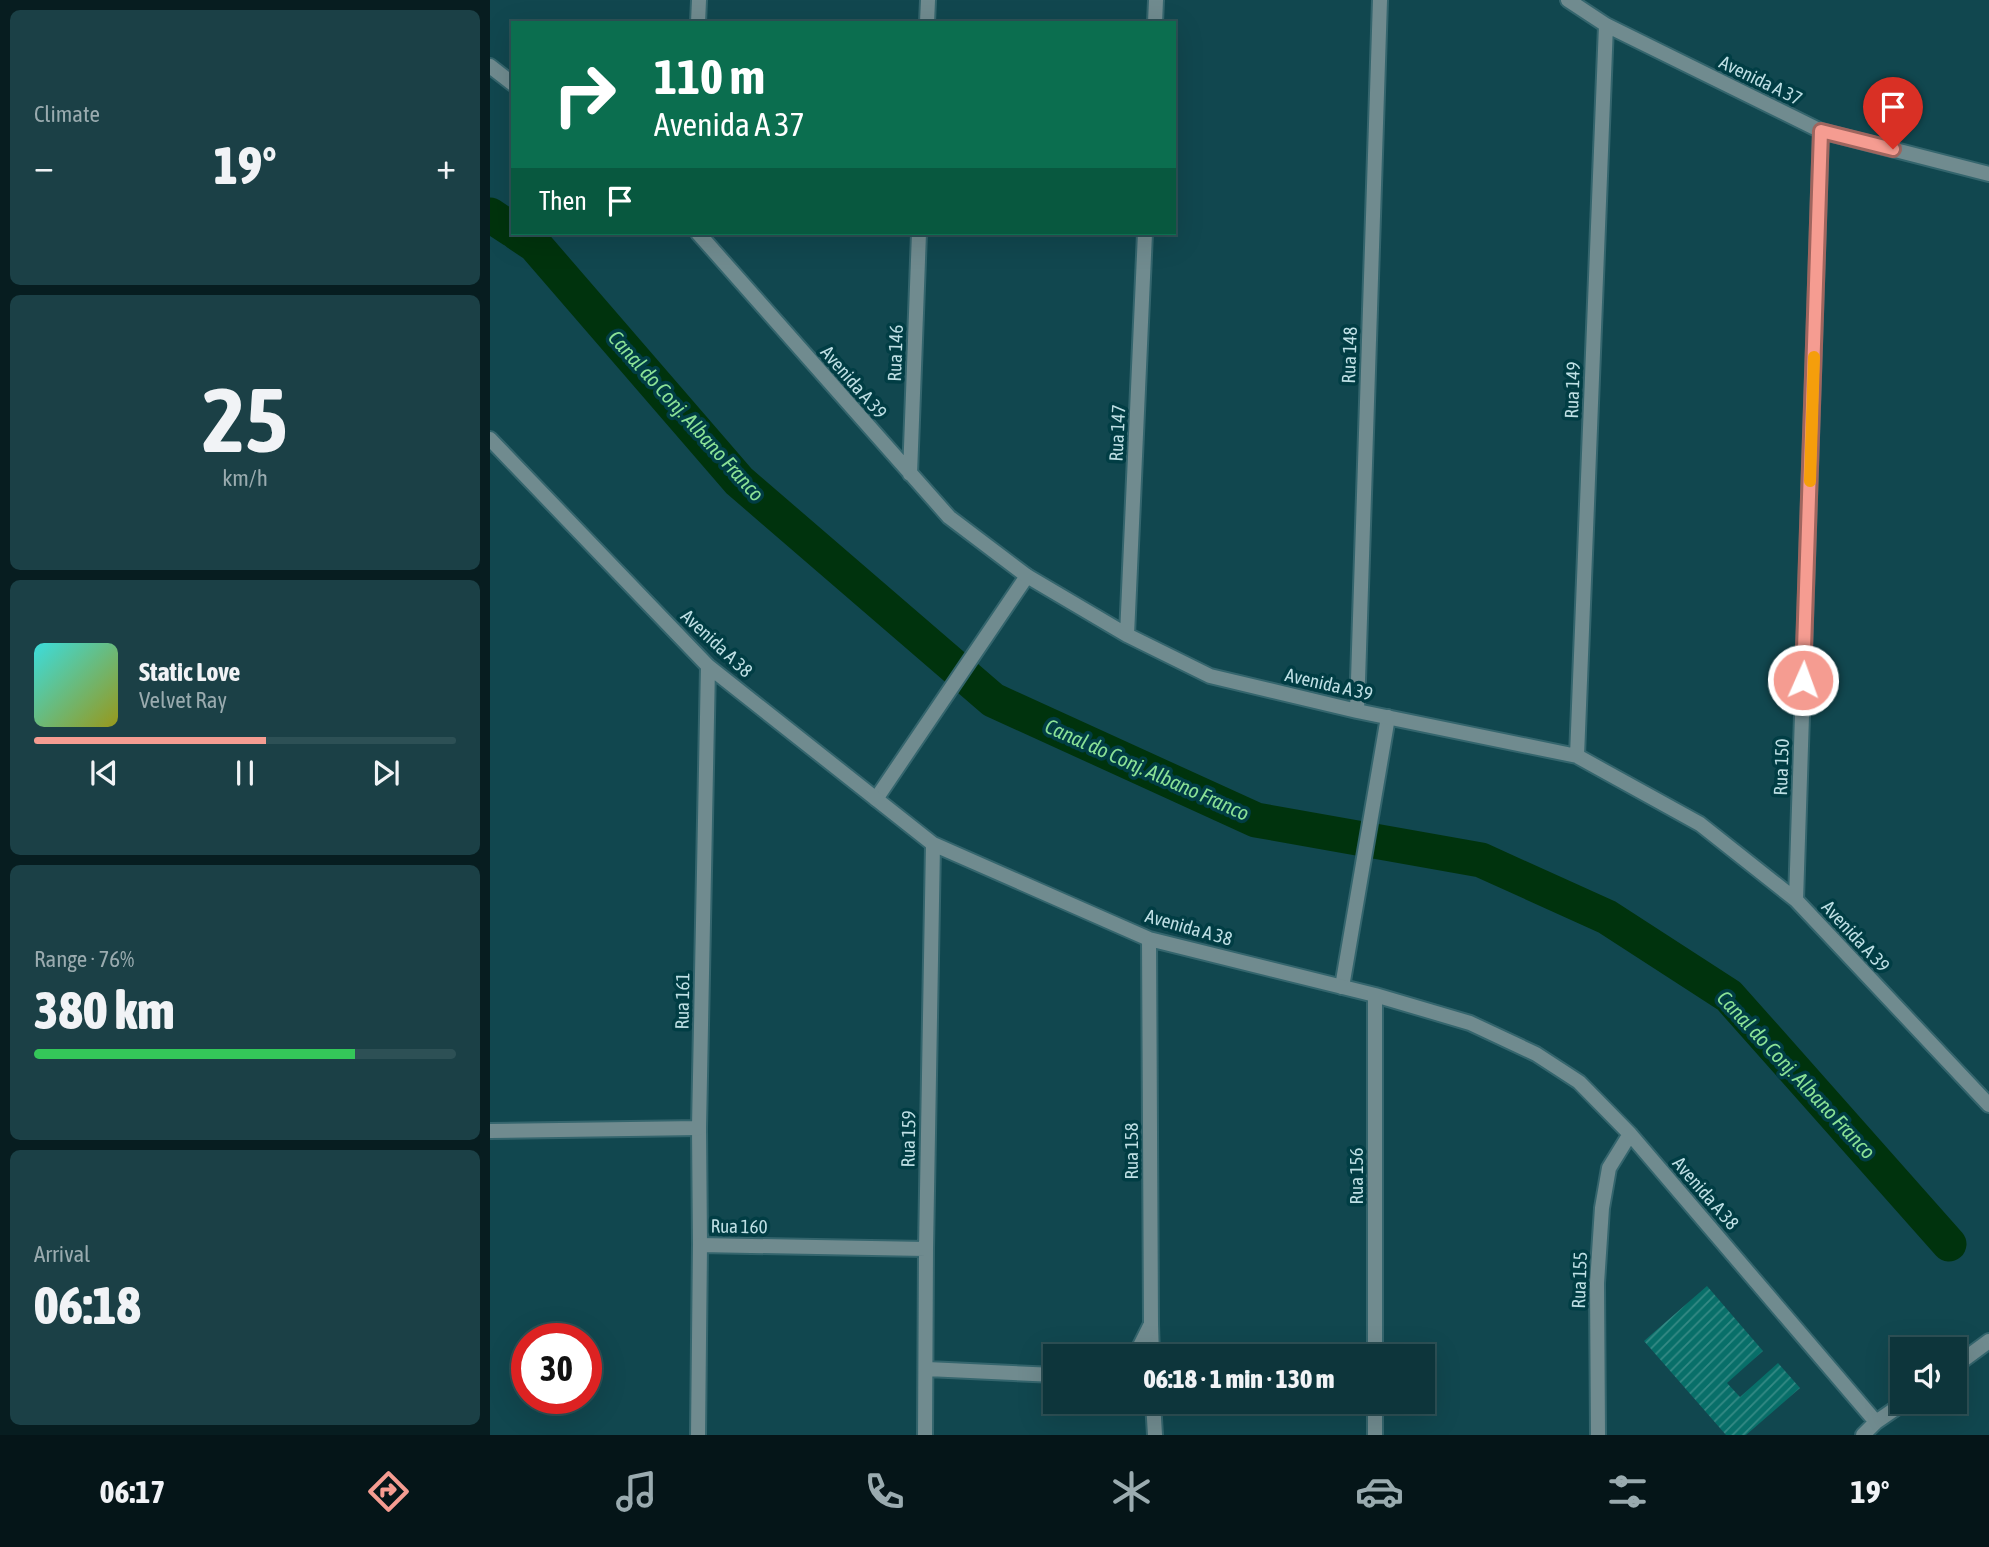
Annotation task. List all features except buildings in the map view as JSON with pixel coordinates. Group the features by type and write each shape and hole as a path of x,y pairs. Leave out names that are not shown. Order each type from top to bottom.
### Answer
{"street":[{"path":"698,21 699,0"},
{"path":"927,21 928,0"},
{"path":"1155,21 1156,0"},
{"name":"Rua 148","path":"1357,711 1380,0"},
{"name":"Avenida A 37","path":"1568,0 1606,25 1821,131 1989,174"},
{"name":"Rua 149","path":"1577,756 1606,25"},
{"path":"490,66 511,82"},
{"name":"Rua 150","path":"1796,900 1821,131"},
{"name":"Avenida A 39","path":"700,235 949,517 1027,576 1127,635 1210,676 1357,711 1577,756 1700,824 1796,900 1989,1105"},
{"name":"Rua 146","path":"910,474 919,235"},
{"name":"Rua 147","path":"1127,635 1145,235"},
{"name":"Avenida A 38","path":"490,439 709,666 933,844 1149,939 1375,995 1470,1023 1536,1054 1579,1082 1630,1134 1876,1422"},
{"path":"876,799 1027,576"},
{"name":"Rua 161","path":"700,1245 699,1128 709,666"},
{"path":"1342,987 1388,717"},
{"name":"Rua 159","path":"925,1435 933,844"},
{"name":"Rua 158","path":"1149,939 1152,1344"},
{"name":"Rua 156","path":"1375,995 1375,1344"},
{"path":"490,1131 699,1128"},
{"name":"Rua 155","path":"1598,1435 1597,1283 1602,1208 1609,1168 1630,1134"},
{"name":"Rua 160","path":"698,1435 700,1245 926,1249"},
{"path":"1141,1344 1151,1324"},
{"path":"1967,1357 1989,1341"},
{"path":"927,1369 1043,1374"},
{"path":"1863,1435 1890,1412"},
{"path":"1153,1414 1154,1435"},
{"path":"1375,1414 1375,1435"}],"waterway":[{"name":"Canal do Conj. Albano Franco","path":"490,215 511,229"},
{"name":"Canal do Conj. Albano Franco","path":"520,235 535,245 739,481 993,700 1256,820 1481,860 1607,917 1729,996 1949,1244"}],"slow traffic":[{"path":"1810,481 1814,357"}],"route":[{"path":"1803,680 1821,131 1893,149"}]}
